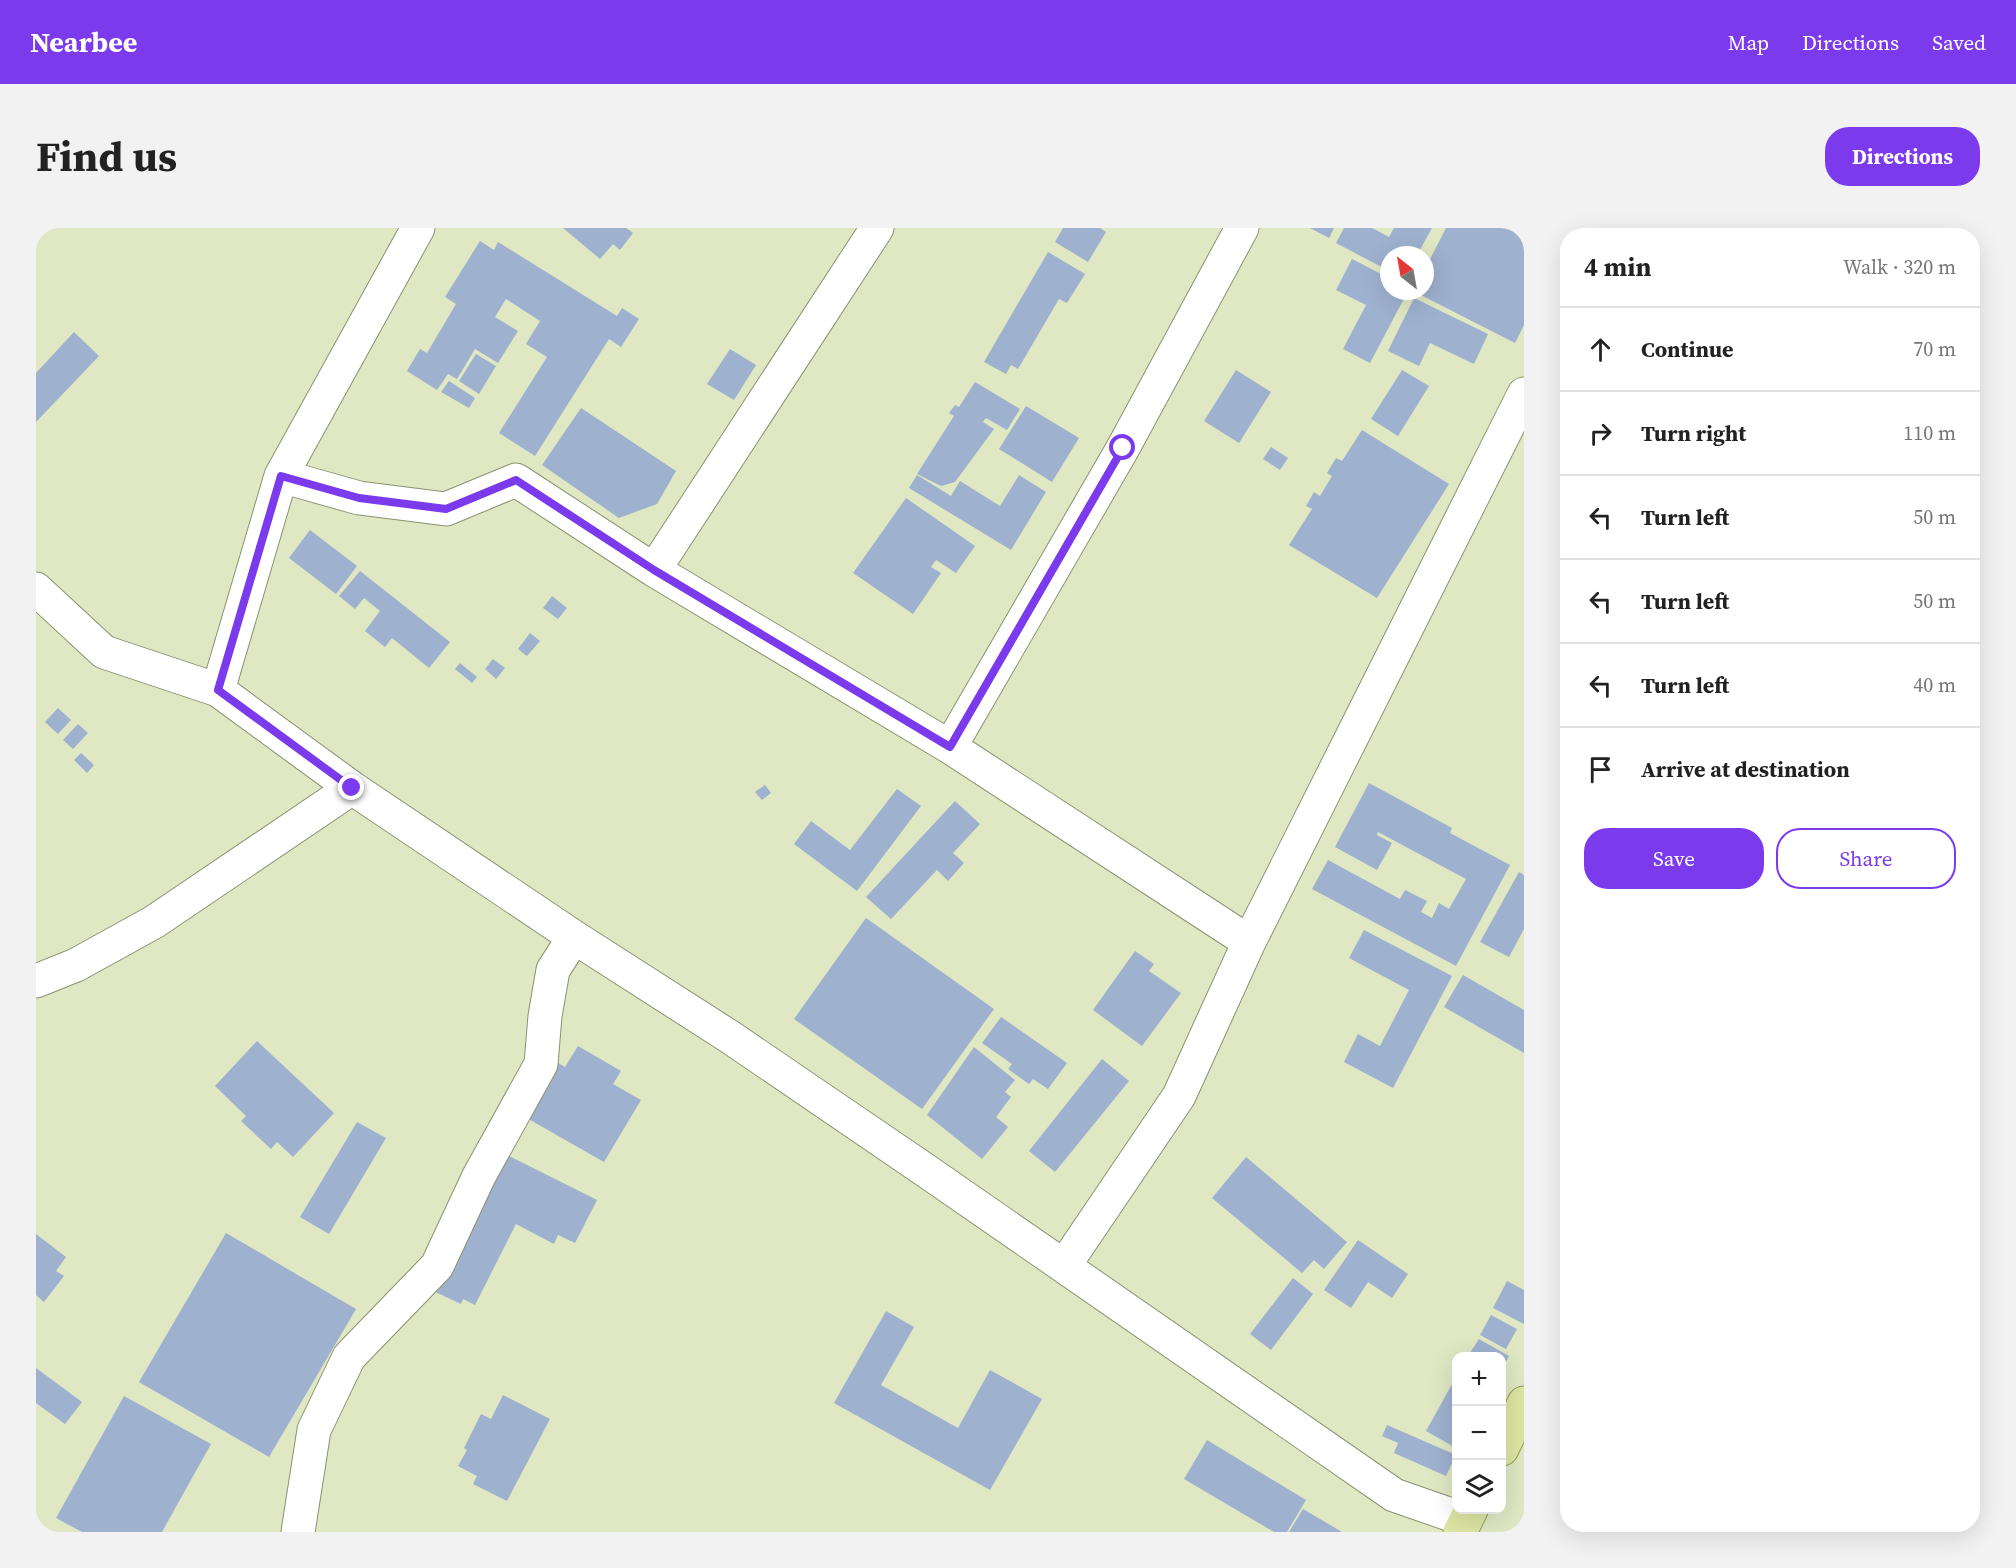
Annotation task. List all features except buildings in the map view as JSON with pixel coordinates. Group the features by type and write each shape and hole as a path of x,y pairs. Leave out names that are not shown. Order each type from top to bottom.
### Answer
{"main road":[{"path":"1506,1441 1524,1403"}],"street":[{"path":"218,690 281,476 418,228"},
{"path":"654,570 878,228"},
{"path":"950,747 1123,448 1242,228"},
{"path":"1064,1266 1179,1096 1249,942 1524,394"},
{"path":"281,476 359,498 446,509 516,480 654,570 950,747 1249,942"},
{"path":"36,589 104,652 218,690 352,788 574,937 730,1037 1394,1495 1466,1521"},
{"path":"36,981 76,965 154,922 352,788"},
{"path":"298,1532 315,1430 349,1357 437,1266 479,1176 540,1064 553,970 574,937"}],"route":[{"path":"352,788 218,690 281,476 359,498 446,509 516,480 654,570 950,747 1123,448"}]}
